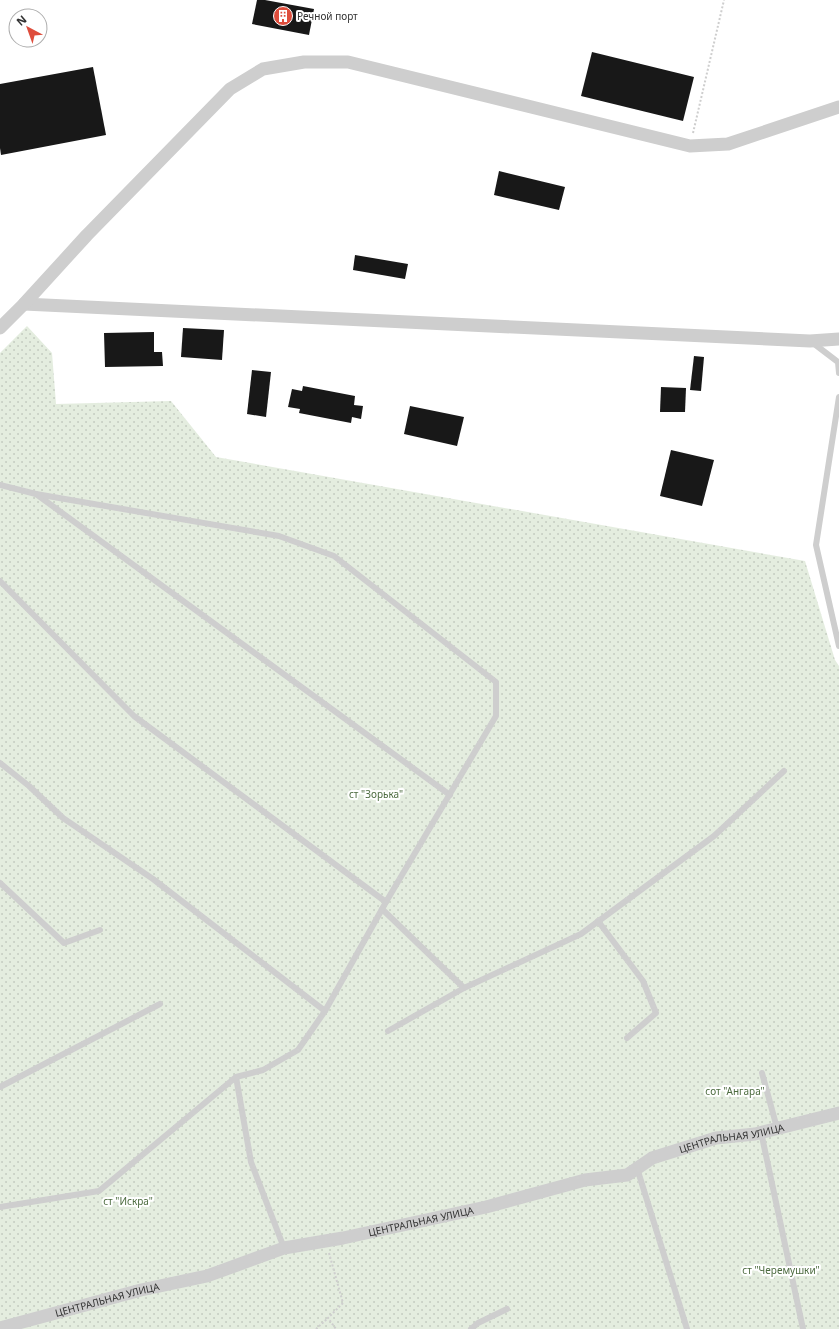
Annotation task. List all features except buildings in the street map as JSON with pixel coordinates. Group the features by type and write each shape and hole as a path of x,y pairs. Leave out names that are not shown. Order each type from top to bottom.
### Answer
{"street":[{"path":"0,328 24,304 86,235 230,89 263,69 304,62 348,62 690,146 728,144 839,107"},
{"path":"24,304 810,341 839,340"},
{"name":"ЦЕНТРАЛЬНАЯ УЛИЦА","path":"0,1328 141,1290 207,1276 284,1248 326,1241 486,1207 585,1180 627,1175 652,1158 716,1138 761,1132 839,1113"}],"lane":[{"path":"810,341 838,362 839,373"},
{"path":"839,397 816,545 839,646"},
{"path":"0,485 36,494 279,536 334,556 496,682 496,716 386,902 325,1011 298,1050 263,1070 236,1077 99,1191 0,1207"},
{"path":"36,494 450,795"},
{"path":"0,581 134,716 386,902"},
{"path":"0,763 30,786 63,818 153,879 325,1011"},
{"path":"388,1031 464,988 581,934 714,836 784,771"},
{"path":"0,883 64,943 100,930"},
{"path":"382,909 464,988"},
{"path":"598,921 644,981 656,1013 627,1038"},
{"path":"0,1087 160,1004"},
{"path":"762,1073 777,1128"},
{"path":"236,1077 251,1162 284,1248"},
{"path":"761,1132 802,1329"},
{"path":"637,1168 688,1329"},
{"path":"471,1329 478,1323 507,1309"}],"path":[{"path":"690,146 724,0"},
{"path":"316,1329 343,1303 326,1241"},
{"path":"328,1318 336,1329"}],"green space":[{"path":"27,326 52,353 56,404 171,401 216,457 805,561 835,660 839,666 839,1329 0,1329 0,353"}],"place":[{"name":"Речной порт","path":"283,16"}],"park label":[{"name":"ст \"Зорька\"","path":"376,794"},
{"name":"сот \"Ангара\"","path":"735,1091"},
{"name":"ст \"Искра\"","path":"128,1201"},
{"name":"ст \"Черемушки\"","path":"781,1270"}]}
